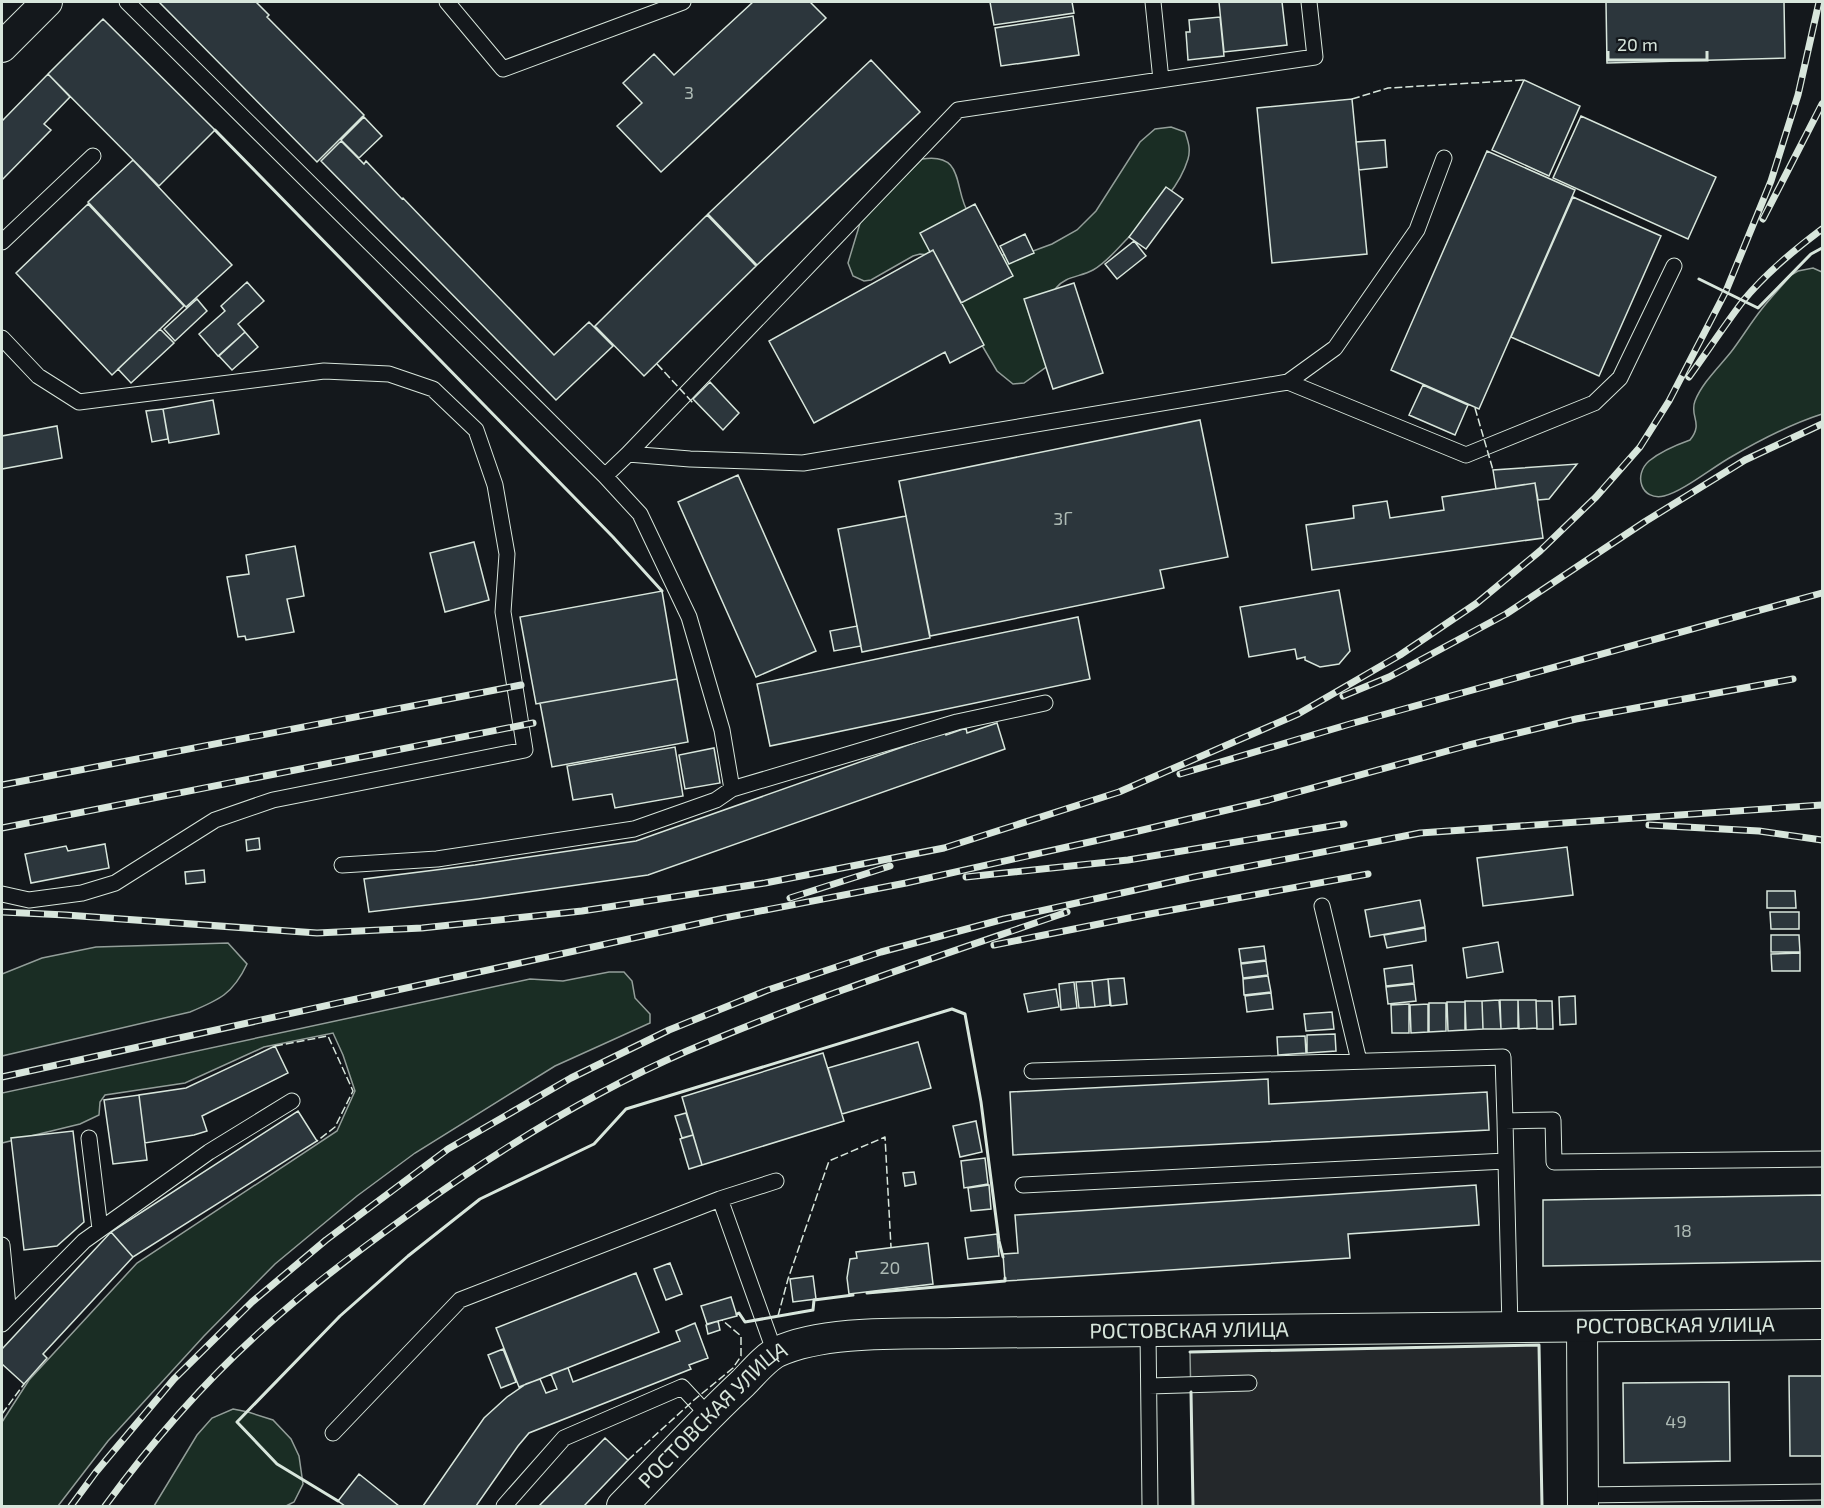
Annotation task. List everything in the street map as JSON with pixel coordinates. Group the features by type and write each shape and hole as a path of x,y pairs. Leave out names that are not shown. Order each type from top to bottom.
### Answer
{"street":[{"path":"2,47 42,3"},
{"name":"РОСТОВСКАЯ УЛИЦА","path":"622,1506 708,1415 775,1353 800,1344 829,1339 874,1334 1822,1324"},
{"path":"1581,1327 1583,1501"}],"lane":[{"path":"127,2 605,476 640,514 689,617 722,730 732,789"},
{"path":"447,2 503,69 683,2"},
{"path":"1153,2 1161,80"},
{"path":"605,476 958,110 1315,57 1309,2"},
{"path":"2,242 93,156"},
{"path":"628,454 690,459 803,463 1288,382 1335,348 1342,338 1417,230 1444,158"},
{"path":"1288,382 1466,455 1594,403 1620,378 1674,266"},
{"path":"2,338 38,376 79,402 324,371 389,374 433,389 476,430 495,485 507,554 503,612 525,750 273,800 215,820 115,883 82,893 29,900 2,894"},
{"path":"342,865 437,859 634,829 716,800 732,789 957,722 1045,703"},
{"path":"1322,906 1359,1061"},
{"path":"1032,1071 1503,1057 1510,1328"},
{"path":"5,1320 84,1241 209,1152 292,1101"},
{"path":"1505,1121 1553,1120 1554,1162 1822,1160"},
{"path":"89,1138 100,1229"},
{"path":"1023,1185 1506,1161"},
{"path":"333,1433 460,1300 720,1199 776,1181"},
{"path":"720,1199 775,1353"},
{"path":"2,1245 5,1320"},
{"path":"1148,1332 1150,1506"},
{"path":"1149,1386 1249,1383"},
{"path":"504,1506 564,1438 682,1388 708,1415"},
{"path":"1583,1501 1822,1492"}],"green space":[{"path":"1171,127 1185,132 1189,148 1188,159 1177,182 1154,212 1107,260 1093,270 1064,281 1056,288 1050,314 1049,365 1024,383 1013,384 997,371 929,255 913,256 871,280 864,281 853,276 848,263 861,220 922,159 936,158 946,161 952,167 969,214 1001,255 1025,254 1052,244 1077,230 1096,211 1140,142 1155,129"},
{"path":"1813,268 1822,272 1822,414 1764,439 1671,494 1656,497 1650,495 1642,486 1641,473 1644,467 1658,455 1690,440 1696,429 1695,401 1706,382 1764,306 1791,275"},
{"path":"228,943 247,964 230,989 209,1004 190,1012 2,1056 2,974 42,958 96,947"},
{"path":"609,972 624,972 632,981 635,998 650,1014 650,1023 555,1066 415,1153 357,1196 275,1264 204,1336 108,1441 58,1506 2,1506 2,1422 29,1380 137,1263 337,1131 355,1091 333,1033 264,1047 185,1083 105,1095 100,1102 99,1115 80,1124 2,1143 2,1093 530,979 563,981"},
{"path":"233,1409 273,1420 291,1439 299,1456 303,1484 294,1502 286,1506 154,1506 197,1435 212,1418"}],"shaded area":[{"path":"1539,1345 1542,1506 1193,1506 1190,1352"}],"building":[{"path":"159,2 256,2 269,15 267,17 364,115 317,162"},
{"path":"753,2 810,2 826,18 661,172 617,126 642,103 623,83 654,54 674,75"},
{"path":"990,2 1072,2 1074,13 994,25"},
{"path":"1219,2 1282,2 1287,45 1224,52"},
{"path":"1606,2 1784,2 1785,58 1607,63"},
{"path":"1073,16 1079,55 1001,66 995,28"},
{"path":"1220,17 1224,56 1188,60 1186,32 1190,32 1189,20"},
{"path":"103,19 215,130 159,186 48,74"},
{"path":"871,60 920,112 757,265 708,214"},
{"path":"48,74 70,97 44,124 51,130 2,180 2,121"},
{"path":"1524,80 1580,106 1549,176 1492,150"},
{"path":"1352,99 1367,254 1272,263 1257,108"},
{"path":"1581,116 1716,177 1688,239 1553,178"},
{"path":"364,117 382,136 359,158 341,140"},
{"path":"1385,140 1387,167 1359,170 1356,142"},
{"path":"341,141 364,164 366,161 403,198 554,355 589,322 613,346 556,400 321,161"},
{"path":"1487,151 1575,190 1479,409 1391,370"},
{"path":"133,160 232,265 186,307 88,202"},
{"path":"1166,187 1183,199 1146,249 1129,237"},
{"path":"1573,197 1661,236 1599,376 1511,337"},
{"path":"88,204 184,306 112,375 16,273"},
{"path":"975,204 1013,276 961,303 933,250 930,252 920,233"},
{"path":"707,215 756,266 644,376 595,326"},
{"path":"1025,234 1034,253 1009,264 1000,246"},
{"path":"1134,241 1146,256 1117,279 1105,264"},
{"path":"933,250 984,345 950,363 945,352 814,423 769,341"},
{"path":"247,282 264,301 238,324 245,332 218,356 199,334 225,311 221,306"},
{"path":"1074,283 1103,373 1053,389 1024,299"},
{"path":"197,299 207,311 175,341 164,329"},
{"path":"160,329 174,343 131,383 118,369"},
{"path":"245,332 258,347 232,370 219,356"},
{"path":"710,382 739,413 723,430 693,399"},
{"path":"1423,385 1468,405 1455,435 1409,415"},
{"path":"213,400 219,434 169,443 163,409"},
{"path":"163,409 168,439 152,442 146,411"},
{"path":"1200,420 1228,557 1160,570 1164,588 930,636 899,481"},
{"path":"57,426 62,458 2,469 2,436"},
{"path":"1577,464 1549,499 1538,500 1535,483 1496,489 1493,470"},
{"path":"738,475 816,651 756,677 678,502"},
{"path":"1535,483 1543,538 1312,570 1306,525 1354,518 1353,506 1387,501 1390,518 1444,510 1442,497"},
{"path":"906,516 930,638 862,652 838,529"},
{"path":"474,542 489,600 445,612 430,553"},
{"path":"295,546 304,596 287,599 294,632 246,640 245,636 238,637 227,577 249,574 246,555"},
{"path":"1339,590 1350,651 1339,664 1320,667 1305,660 1305,657 1297,659 1295,649 1249,657 1240,607"},
{"path":"662,591 677,679 536,704 520,617"},
{"path":"1078,617 1090,679 770,746 757,684"},
{"path":"857,626 861,646 834,651 830,631"},
{"path":"677,679 688,742 552,767 540,703"},
{"path":"997,723 1005,749 648,875 369,912 364,879 636,841 945,732 946,735 966,728 967,733"},
{"path":"675,747 683,796 615,808 612,794 573,800 567,766"},
{"path":"714,748 720,783 685,789 679,755"},
{"path":"259,838 260,849 247,851 246,840"},
{"path":"105,844 109,868 31,883 25,854 66,846 68,851"},
{"path":"1567,847 1573,895 1483,906 1477,858"},
{"path":"204,870 205,882 186,884 185,872"},
{"path":"1767,891 1795,891 1796,908 1767,908"},
{"path":"1420,900 1425,927 1370,937 1365,910"},
{"path":"1770,912 1799,912 1799,929 1771,929"},
{"path":"1425,928 1426,941 1387,948 1384,935"},
{"path":"1771,935 1799,935 1800,952 1771,952"},
{"path":"1498,942 1503,972 1467,978 1463,948"},
{"path":"1264,946 1266,960 1241,963 1239,949"},
{"path":"1800,953 1800,971 1772,971 1771,954"},
{"path":"1266,961 1268,975 1243,978 1241,964"},
{"path":"1412,965 1414,983 1386,986 1384,969"},
{"path":"1268,976 1271,992 1244,995 1243,979"},
{"path":"1124,978 1127,1004 1111,1006 1108,979"},
{"path":"1108,979 1110,1005 1095,1007 1092,981"},
{"path":"1092,981 1095,1007 1079,1008 1076,982"},
{"path":"1074,982 1077,1008 1061,1010 1059,984"},
{"path":"1414,984 1416,1001 1388,1004 1386,987"},
{"path":"1056,989 1059,1007 1028,1012 1024,994"},
{"path":"1271,993 1273,1009 1247,1012 1245,996"},
{"path":"1575,996 1576,1024 1560,1025 1559,997"},
{"path":"1499,1000 1501,1029 1483,1029 1482,1001"},
{"path":"1500,1000 1518,1000 1518,1028 1501,1029"},
{"path":"1518,1000 1536,1000 1537,1028 1519,1029"},
{"path":"1465,1001 1482,1001 1483,1029 1466,1030"},
{"path":"1536,1001 1552,1001 1553,1029 1537,1029"},
{"path":"1447,1002 1465,1002 1465,1030 1448,1031"},
{"path":"1429,1003 1446,1003 1446,1031 1429,1032"},
{"path":"1409,1004 1409,1033 1392,1033 1391,1005"},
{"path":"1428,1004 1428,1032 1411,1033 1410,1005"},
{"path":"1332,1012 1334,1029 1306,1031 1304,1014"},
{"path":"1335,1034 1336,1051 1307,1053 1307,1035"},
{"path":"1305,1036 1306,1053 1278,1055 1277,1037"},
{"path":"918,1042 931,1088 842,1114 828,1068"},
{"path":"275,1046 288,1073 202,1116 207,1131 145,1143 139,1095 186,1088"},
{"path":"823,1053 844,1121 702,1165 682,1097"},
{"path":"1268,1079 1269,1104 1487,1092 1489,1130 1013,1155 1010,1092"},
{"path":"139,1095 147,1160 113,1164 104,1100"},
{"path":"298,1111 317,1141 133,1257 111,1232"},
{"path":"686,1113 693,1135 682,1138 675,1116"},
{"path":"976,1121 982,1152 960,1157 953,1126"},
{"path":"73,1131 84,1222 57,1246 24,1250 11,1138"},
{"path":"693,1135 702,1165 689,1169 680,1139"},
{"path":"985,1158 988,1184 964,1188 961,1161"},
{"path":"914,1172 916,1184 905,1186 903,1173"},
{"path":"989,1185 991,1209 971,1211 968,1188"},
{"path":"1476,1185 1479,1225 1348,1234 1350,1258 1005,1281 1003,1254 1018,1253 1015,1215"},
{"path":"1822,1195 1822,1261 1543,1266 1543,1200"},
{"path":"111,1232 133,1257 43,1354 47,1358 24,1384 2,1364 2,1349"},
{"path":"997,1234 999,1256 968,1259 965,1238"},
{"path":"928,1243 933,1284 849,1294 847,1278 850,1259 857,1258 856,1252"},
{"path":"670,1263 682,1294 666,1300 654,1269"},
{"path":"636,1273 659,1332 519,1387 496,1328"},
{"path":"813,1276 816,1299 793,1302 790,1279"},
{"path":"731,1297 737,1316 707,1324 701,1306"},
{"path":"718,1321 720,1330 708,1334 706,1325"},
{"path":"695,1323 708,1358 689,1365 691,1369 529,1433 476,1506 423,1506 484,1418 507,1397 526,1384 540,1379 546,1393 557,1389 551,1374 568,1368 573,1382 680,1341 676,1331"},
{"path":"503,1349 516,1382 501,1388 488,1355"},
{"path":"1789,1376 1822,1376 1822,1456 1790,1456"},
{"path":"1729,1382 1730,1461 1624,1463 1623,1383"},
{"path":"605,1438 628,1460 584,1506 539,1506"},
{"path":"359,1474 399,1506 345,1506 338,1501"}],"railway":[{"path":"2,912 317,933 422,928 582,911 765,883 944,848 1119,792 1298,714 1400,655 1477,603 1540,551 1596,497 1640,447 1669,401 1726,291 1771,181 1798,95 1819,2"},
{"path":"1763,219 1822,104"},
{"path":"1689,377 1752,291 1780,263 1822,229"},
{"path":"1343,696 1389,677 1506,614 1646,521 1745,460 1822,424"},
{"path":"1180,774 1350,724 1822,593"},
{"path":"2,1077 724,918 906,883 1130,833 1269,800 1469,745 1576,719 1793,679"},
{"path":"2,785 521,685"},
{"path":"2,828 533,723"},
{"path":"71,1506 96,1472 174,1379 252,1302 326,1240 448,1149 571,1078 669,1030 768,990 881,952 1004,919 1194,877 1420,833 1822,805"},
{"path":"966,877 1128,860 1344,824"},
{"path":"1649,825 1759,831 1822,840"},
{"path":"790,898 890,866"},
{"path":"994,945 1368,874"},
{"path":"105,1506 141,1459 199,1392 279,1314 389,1229 508,1147 578,1105 687,1051 828,995 1067,912"}],"fence":[{"path":"1352,99 1388,88 1524,80"},
{"path":"657,364 693,403"},
{"path":"1475,408 1493,470"},
{"path":"275,1046 328,1036 353,1091 335,1127 317,1141"},
{"path":"778,1316 788,1279 829,1161 885,1137 891,1247"},
{"path":"628,1460 733,1368 741,1356 741,1336 722,1320"},
{"path":"2,1414 24,1384"}],"wall":[{"path":"215,130 613,537 662,591"},
{"path":"1699,279 1758,308 1811,254 1822,248"},
{"path":"338,1501 277,1464 237,1422 340,1316 408,1256 480,1199 594,1144 626,1109 952,1009 965,1014 981,1102 1003,1257"},
{"path":"867,1293 1005,1281 1005,1278"},
{"path":"737,1314 739,1313 745,1322 813,1310 814,1300 853,1295"},
{"path":"1190,1352 1539,1345 1542,1506"},
{"path":"1191,1392 1193,1506"}]}
